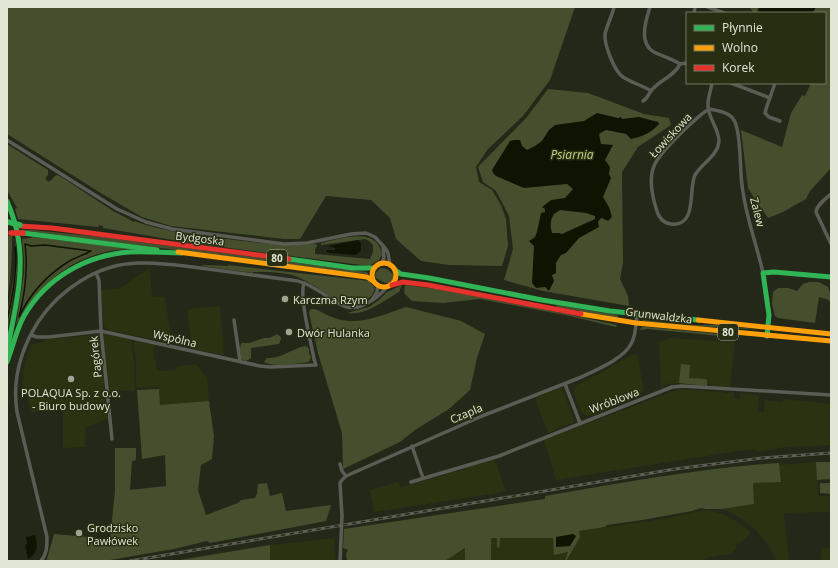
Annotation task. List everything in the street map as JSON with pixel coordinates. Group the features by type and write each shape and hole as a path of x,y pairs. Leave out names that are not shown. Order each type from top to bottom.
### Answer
{"main road":[{"path":"7,201 14,216 19,239 21,268 7,351"},
{"name":"Bydgoska","path":"8,223 353,268 374,268"},
{"name":"80","path":"9,233 23,233 182,253"},
{"path":"7,362 17,333 32,305 48,286 64,273 89,260 116,253 182,253"},
{"name":"Bydgoska","path":"182,253 367,277 373,281"},
{"path":"381,264 390,265"},
{"name":"80","path":"374,268 381,264"},
{"name":"80","path":"390,265 401,274 488,293"},
{"path":"373,281 372,274 374,268"},
{"path":"389,286 396,278 395,270"},
{"path":"763,273 774,272 831,277"},
{"name":"Zalew","path":"763,273 769,309 767,336"},
{"name":"80","path":"373,281 378,286 389,286 403,282 488,293"},
{"name":"Grunwaldzka","path":"488,293 638,314 831,334"},
{"name":"Grunwaldzka","path":"488,293 636,323 767,336 831,340"}],"street":[{"path":"614,7 605,35 609,53 615,68 623,77 651,91"},
{"path":"650,7 644,32 649,47 652,51 680,64 686,63"},
{"path":"708,7 721,12"},
{"path":"643,101 649,97 651,91 677,70 680,64"},
{"name":"Łowiskowa","path":"709,109 698,117 659,156 654,165 652,172 652,186 655,207 660,218 667,223 678,223 685,219 688,215 692,199 693,180 696,174 716,152 718,147 719,140 716,125 709,109 707,105 712,84"},
{"path":"734,84 770,98"},
{"path":"775,84 765,113 769,117 780,121"},
{"name":"Zalew","path":"709,109 730,115 735,122 738,135 742,191 763,273"},
{"path":"7,140 117,209 139,220 172,229 290,244 307,243 351,234 366,233 375,237 382,245 388,253 390,265"},
{"path":"831,194 820,204 816,209 816,212 831,244"},
{"path":"381,264 384,258 382,245"},
{"path":"41,561 47,547 47,537 20,427 16,404 17,378 23,350 42,316 59,297 72,287 96,273 130,264 166,264 304,283 312,286 335,302 349,308 363,306 380,296 389,286"},
{"name":"Pagórek","path":"96,273 99,280 101,331 112,439"},
{"name":"Wspólna","path":"31,335 36,337 49,337 101,331 270,367 316,365 302,292 304,283"},
{"path":"371,301 377,292 378,286"},
{"name":"Czapla","path":"346,476 482,416 594,371 623,353 629,347 633,340 638,314"},
{"path":"234,320 240,361"},
{"path":"564,384 580,423"},
{"name":"Wróblowa","path":"411,482 498,456 672,387 677,386 831,396"},
{"path":"412,446 423,478"},
{"path":"340,464 342,471 346,476 340,483 342,516 340,561"}],"shaded area":[{"path":"7,7 575,7 550,80 523,116 488,149 476,167 479,182 492,190 501,205 506,219 508,246 502,266 449,265 421,261 396,239 390,218 371,200 326,196 300,239 284,239 171,226 142,217 7,134"},
{"path":"749,7 831,7 831,168 810,191 806,199 783,212 768,218 748,188 741,130 782,147 791,113 802,95 805,96 811,84 826,84 826,12 753,12"},
{"path":"548,89 588,93 644,114 669,118 671,125 638,147 622,172 623,263 620,279 628,296 629,306 543,291 504,280 513,249 509,216 496,191 483,182 478,167 527,117"},
{"path":"7,144 48,170 48,175 45,179 49,182 56,175 60,176 113,211 134,222 176,232 218,238 279,244 316,244 315,254 370,259 373,252 373,245 365,239 321,245 321,243 348,237 366,237 373,240 379,246 382,255 379,260 369,266 191,243 103,228 103,226 99,225 98,227 18,219 15,209 17,208 7,190"},
{"path":"21,229 103,237 367,272 368,274 28,231"},
{"path":"7,236 12,236 11,268 7,301"},
{"path":"32,237 132,249 103,252 77,262 53,278 43,288 28,305 16,325 24,272 22,239"},
{"path":"15,238 17,272 7,334 7,314 15,271"},
{"path":"228,265 369,281 375,288 370,297 362,303 352,305 336,300 314,285 295,276 277,273 253,273 202,266"},
{"path":"150,268 152,297 165,297 172,343 108,330 103,325 101,290 119,289"},
{"path":"381,268 387,269 394,275 391,282 386,283 375,277 376,272"},
{"path":"809,282 819,282 828,287 831,297 831,303 829,300 819,297 815,323 778,318 775,316 772,304 773,292 778,288 788,288 797,291 803,284"},
{"path":"402,285 399,292 374,307 361,312 347,313 369,307 387,292"},
{"path":"405,285 437,289 617,325 616,327 565,315 480,299 443,303 412,301 404,293"},
{"path":"556,305 618,315 618,318 557,307"},
{"path":"220,306 224,355 192,349 187,309"},
{"path":"406,307 461,321 485,334 477,358 470,390 449,409 415,430 400,442 343,469 342,433 318,353 309,313 310,310 315,309 335,318 346,321 355,321 381,316"},
{"path":"642,321 688,325 715,325 763,330 690,326"},
{"path":"642,327 729,335 731,337 648,329 639,330"},
{"path":"101,331 131,337 135,390 108,392"},
{"name":"POLAQUA Sp. z o.o. - Biuro budowy","path":"99,334 108,419 86,427 85,447 63,448 63,403 32,413 22,382 26,359 32,344 44,342 44,340"},
{"path":"277,334 281,337 279,344 251,348 251,358 246,361 241,359 241,343 249,343 264,338 270,338"},
{"path":"669,338 735,342 730,387 713,386 711,384 708,384 707,386 670,383 664,385 661,389 659,342"},
{"path":"137,340 155,343 153,351 157,371 176,370 177,366 196,364 207,378 209,401 160,405 159,387 136,388 134,343"},
{"path":"306,346 309,349 309,354 311,357 309,362 273,365 264,362 267,358 277,357"},
{"path":"637,353 644,391 626,397 627,401 601,412 588,416 581,413 574,393 575,386"},
{"path":"681,364 690,365 689,378 705,379 707,380 707,386 679,383"},
{"path":"562,387 575,422 548,433 535,398"},
{"path":"159,389 160,405 209,401 214,436 212,459 201,465 198,490 206,515 238,503 241,500 255,498 258,484 267,483 270,496 282,493 286,511 331,505 326,521 210,543 207,541 174,549 104,561 46,561 54,534 110,539 115,491 115,448 136,448 136,460 132,461 130,490 166,486 165,455 142,459 137,390"},
{"path":"679,389 724,393 734,392 734,398 740,399 740,393 759,396 758,411 764,412 765,400 783,402 783,399 831,404 831,445 785,447 757,452 754,449 556,480 544,440"},
{"path":"494,458 506,491 374,512 370,490 398,482 400,487 445,475 444,473 455,470 456,472 465,469 465,466"},
{"path":"816,462 819,496 831,496 831,512 784,513 789,561 777,561 766,542 755,529 739,517 723,509 754,504 753,483 781,482 779,465"},
{"path":"816,462 831,462 831,479 817,480"},
{"path":"779,463 781,482 753,483 754,504 722,509 701,508 692,511 579,531 580,537 566,561 568,552 554,555 553,538 500,538 499,548 497,547 497,538 491,538 491,561 465,561 465,548 445,561 347,561 346,554 348,550 343,548 344,529 545,499 545,496 662,476 720,468"},
{"path":"820,483 831,483 831,494 820,493"},
{"path":"534,500 551,535 650,521 708,510 722,514 734,520 751,533 741,543 736,544 736,548 731,554 711,557 698,561 658,561 657,559 657,561 487,561 487,508"},
{"path":"334,538 335,561 270,561 270,545"},
{"path":"270,545 270,561 174,561"},
{"path":"465,548 465,561 446,561 453,556"},
{"path":"822,548 831,548 831,561 821,561"}],"water":[{"path":"759,7 816,7 814,12 757,12"},
{"name":"Psiarnia","path":"597,113 618,118 621,117 622,119 639,117 658,122 659,124 646,134 631,139 626,134 606,130 599,134 601,144 613,145 605,160 610,167 609,174 611,178 603,197 609,207 612,217 608,221 602,218 600,219 598,222 599,227 579,238 566,253 561,255 556,263 556,273 552,275 554,281 549,291 545,287 536,288 532,283 534,246 529,241 535,237 541,213 545,212 545,209 542,207 551,200 565,198 573,189 567,184 524,188 496,176 492,170 510,141 520,140 522,146 527,150 542,141 549,130 555,125 584,121","holes":["560,210 586,213 595,216 595,219 562,234 552,233 552,219 554,214"]},
{"path":"358,240 361,243 361,251 355,255 327,252 327,250 335,250 335,248 328,246"},
{"path":"573,534 576,536 570,546 556,547 556,537"},
{"path":"35,535 37,542 36,549 34,555 28,559 25,545 27,544 26,537"}],"waterway":[{"path":"25,244 31,246 45,245 91,251 71,260 47,278 34,292 23,308 19,317 25,281 25,244"},
{"path":"7,321 15,275 15,247"}],"railway":[{"path":"130,561 675,469 762,458 831,453"}],"traffic: fast":[{"path":"7,201 14,219 20,251 18,294 7,351"},
{"path":"8,222 20,225"},
{"path":"23,233 157,250"},
{"path":"7,362 21,321 33,302 44,290 69,271 98,258 114,254 130,252 182,253"},
{"path":"289,259 353,268 374,268"},
{"path":"395,270 401,274 542,300 610,311 698,320"},
{"path":"767,336 769,315 763,273 774,272 831,277"}],"traffic: slow":[{"path":"178,252 367,277 373,281"},
{"path":"384,263 393,266 396,275 393,284 384,287 375,284 372,275 375,266 384,263"},
{"path":"581,314 636,323 831,341"},
{"path":"698,320 831,334"}],"traffic: jam":[{"path":"20,226 52,228 289,259"},
{"path":"11,233 23,233"},
{"path":"392,285 403,282 428,285 581,314"}],"place":[{"name":"Karczma Rzym","path":"285,299"},
{"name":"Dwór Hulanka","path":"289,332"},
{"name":"POLAQUA Sp. z o.o. - Biuro budowy","path":"71,379"},
{"name":"Grodzisko Pawłówek","path":"79,533"}]}
